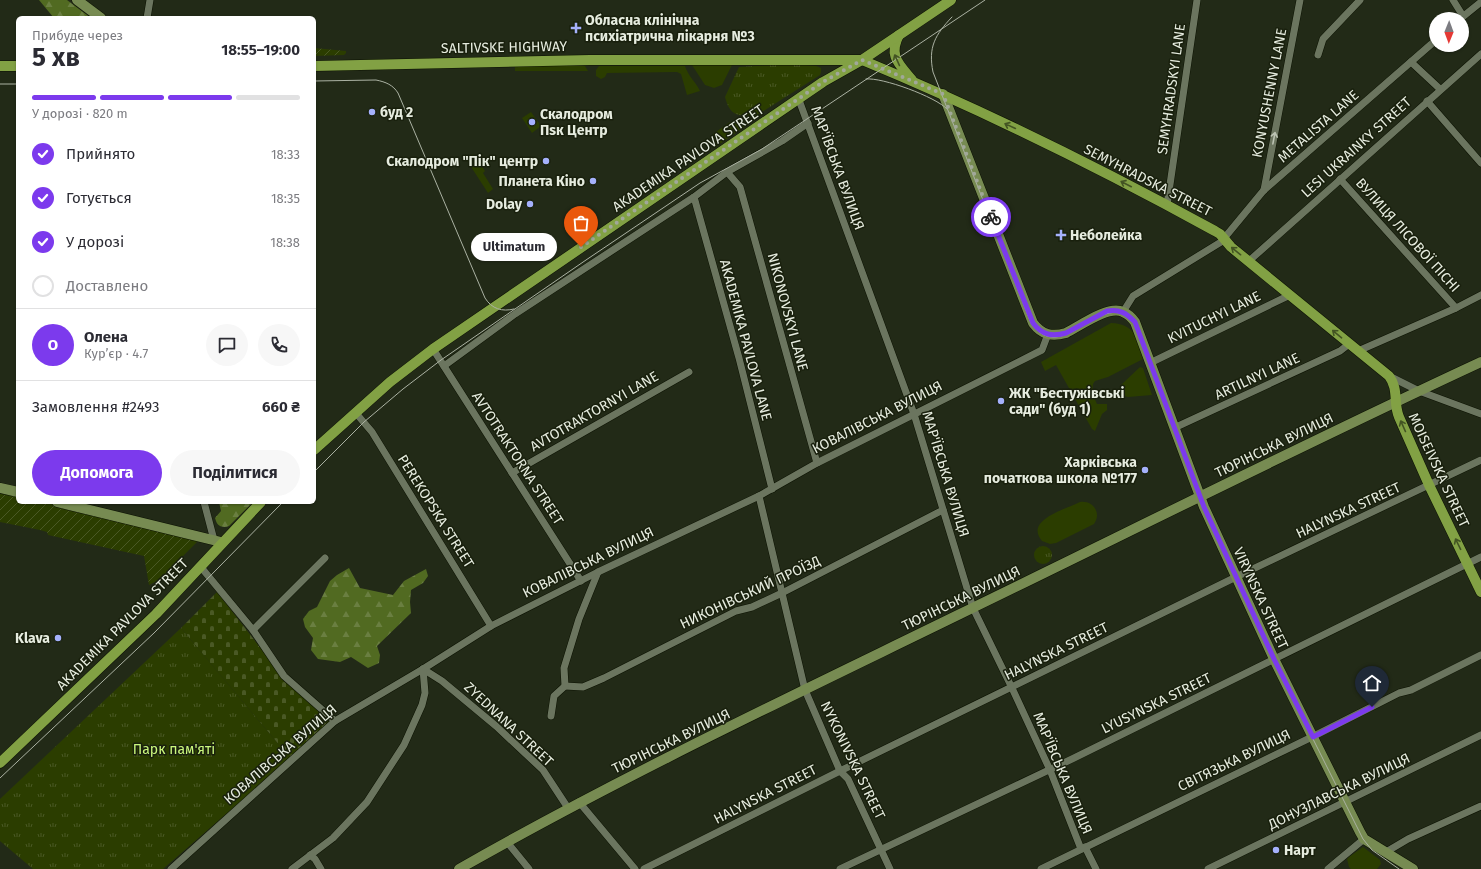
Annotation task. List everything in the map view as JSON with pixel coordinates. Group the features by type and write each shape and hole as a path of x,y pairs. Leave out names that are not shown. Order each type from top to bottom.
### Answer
{"main road":[{"path":"77,0 98,16"},
{"name":"AKADEMIKA PAVLOVA STREET","path":"316,448 390,382 433,349 799,100 823,82 862,60 951,0"},
{"path":"899,34 894,47 895,58 913,81"},
{"name":"SALTIVSKE HIGHWAY","path":"316,66 590,60 862,60"},
{"path":"814,60 827,67 828,74 823,82"},
{"name":"SEMYHRADSKA STREET","path":"862,60 943,94 1035,137 1215,231 1224,238 1231,247 1389,376"},
{"path":"0,66 16,66"},
{"path":"943,94 1033,323 1038,330 1048,334 1057,335 1066,333 1107,311 1116,310 1123,312"},
{"name":"VIRYNSKA STREET","path":"1123,312 1135,322 1200,497 1236,577 1274,659 1364,839"},
{"name":"ТЮРІНСЬКА ВУЛИЦЯ","path":"459,869 579,802 1200,497 1481,362"},
{"path":"1389,376 1395,386 1396,402"},
{"name":"MOISEIVSKA STREET","path":"1396,402 1396,410 1481,592"},
{"path":"0,488 16,492"},
{"path":"66,504 218,541"},
{"name":"AKADEMIKA PAVLOVA STREET","path":"0,763 153,617 200,566 218,541 259,504"},
{"path":"1364,839 1413,869"}],"street":[{"path":"147,16 150,0"},
{"name":"SEMYHRADSKYI LANE","path":"1167,205 1197,0"},
{"name":"KONYUSHENNY LANE","path":"1264,190 1300,0"},
{"path":"1318,56 1323,39 1360,0"},
{"path":"1453,0 1459,12"},
{"path":"1469,12 1481,2"},
{"name":"METALISTA LANE","path":"1224,238 1264,190 1429,46"},
{"name":"LESI UKRAINKY STREET","path":"1248,261 1481,54"},
{"path":"1411,62 1440,89"},
{"name":"МАР'ЇВСЬКА ВУЛИЦЯ","path":"799,100 914,414 973,608 1050,770 1083,848 1096,869"},
{"path":"1427,101 1481,163"},
{"path":"444,366 515,314 694,197 727,172 782,141 808,123"},
{"name":"NIKONOVSKYI LANE","path":"727,172 740,187 817,463"},
{"name":"ВУЛИЦЯ ЛІСОВОЇ ПІСНІ","path":"1340,179 1456,308"},
{"name":"AKADEMIKA PAVLOVA LANE","path":"694,197 739,358 772,489"},
{"path":"1123,312 1133,296 1218,244 1224,238"},
{"name":"KVITUCHYI LANE","path":"1150,363 1290,295"},
{"path":"1358,351 1456,308 1481,295"},
{"name":"КОВАЛІВСЬКА ВУЛИЦЯ","path":"171,869 335,721 423,670 491,626 540,600 759,496 817,463 1042,350 1048,334"},
{"name":"ARTILNYI LANE","path":"1174,428 1333,354 1349,344"},
{"name":"AVTOTRAKTORNA STREET","path":"433,349 581,581"},
{"name":"AVTOTRAKTORNYI LANE","path":"512,473 689,372"},
{"name":"SEMYHRADSKA STREET","path":"1389,376 1418,391 1481,414"},
{"name":"PEREKOPSKA STREET","path":"355,412 372,432 491,626"},
{"name":"HALYNSKA STREET","path":"644,869 1236,577 1481,460"},
{"name":"NYKONIVSKA STREET","path":"759,496 805,690 840,771 848,779 890,869"},
{"path":"205,504 218,541"},
{"name":"НИКОНІВСЬКИЙ ПРОЇЗД","path":"565,686 583,687 604,678 736,611 752,607 782,593 943,510"},
{"name":"LYUSYNSKA STREET","path":"840,869 1050,770 1481,557"},
{"path":"253,630 325,558"},
{"path":"200,566 253,630 284,676 335,721"},
{"path":"551,716 554,696 565,686 564,668 579,619 598,572"},
{"name":"СВІТЯЗЬКА ВУЛИЦЯ","path":"1041,869 1313,737 1399,693 1411,690 1481,655"},
{"path":"292,869 332,838 367,802 404,745 424,699 425,693 423,670"},
{"name":"ZYEDNANA STREET","path":"423,670 442,681 496,726 543,770 568,808"},
{"name":"ДОНУЗЛАВСЬКА ВУЛИЦЯ","path":"1208,869 1481,735"},
{"path":"579,802 635,869"},
{"path":"1386,852 1408,839 1481,806"},
{"path":"1328,869 1364,839"},
{"path":"507,842 529,869"},
{"path":"310,855 321,869"}],"green space":[{"path":"39,0 67,0 88,16 52,16"},
{"path":"316,48 346,51 344,55 316,56"},
{"path":"692,65 732,65 722,85 714,88 705,85"},
{"path":"775,65 816,66 821,68 821,72 820,75 754,117 739,115 729,108 725,97 739,67"},
{"path":"515,66 585,66 588,71 515,71"},
{"path":"599,66 685,66 700,91 687,95 681,74 677,72 607,73 605,77 601,79 596,76 596,70"},
{"name":"Скалодром Пsк Центр","path":"531,112 541,126 532,133 522,118"},
{"path":"730,122 747,125 714,148 713,134"},
{"path":"473,154 485,171 483,173 493,189 488,193 466,159"},
{"path":"1111,323 1126,326 1134,334 1145,358 1108,377 1095,381 1093,384 1092,393 1097,404 1107,404 1107,410 1102,414 1095,431 1092,429 1056,365 1045,371 1041,362"},
{"path":"1140,367 1143,368 1152,395 1124,396 1121,392 1121,385"},
{"path":"0,488 16,492 16,504 65,504 202,537 159,580 149,585 144,556 48,535 47,532 40,530 0,522"},
{"path":"1080,502 1089,503 1095,508 1097,516 1094,524 1056,543 1050,544 1042,541 1038,534 1038,527 1042,521 1057,512"},
{"path":"219,504 251,504 229,526 225,527 218,525 215,518 221,511"},
{"path":"1043,546 1049,549 1052,555 1049,561 1043,564 1037,561 1034,555 1037,549"},
{"path":"349,568 360,588 393,595 404,581 426,569 428,576 423,583 411,590 411,613 377,646 380,655 379,663 368,668 351,657 340,662 318,659 311,650 313,638 305,627 303,619 309,611 317,607 330,581"},
{"path":"217,592 283,677 331,723 290,758 181,628"},
{"name":"Парк пам'яті","path":"181,628 290,758 163,869 33,869 0,841 0,799"},
{"path":"1363,847 1380,860 1381,864 1377,869 1351,869 1349,867 1347,859"}],"tram line":[{"path":"316,470 364,422 403,389 441,360 700,183 762,149 985,0"},
{"path":"952,17 941,30 934,42 931,55 933,72 1031,323 1043,335 1056,337 1069,333 1096,318 1109,313 1122,314 1134,323 1203,507 1272,657 1363,839 1372,850 1399,869"},
{"path":"866,79 874,79 896,84 932,99 947,109"},
{"path":"316,81 376,80 389,84 396,90 485,298 491,305 498,309 514,309"},
{"path":"0,84 16,84"},
{"path":"0,778 154,633 281,504"}],"way so far":[{"path":"581,247 799,100 823,82 862,60 943,94 991,217"}],"place":[{"name":"Обласна клінічна психіатрична лікарня №3","path":"576,28"},
{"name":"буд 2","path":"372,112"},
{"name":"Скалодром Пsк Центр","path":"532,122"},
{"name":"Скалодром \"Пік\" центр","path":"546,161"},
{"name":"Планета Кіно","path":"593,181"},
{"name":"Dolay","path":"530,204"},
{"name":"Неболейка","path":"1061,235"},
{"name":"Ultimatum","path":"581,247"},
{"name":"ЖК \"Бестужівські сади\" (буд 1)","path":"1001,401"},
{"name":"Харківська початкова школа №177","path":"1145,470"},
{"name":"Klava","path":"58,638"},
{"name":"Нарт","path":"1276,850"}],"route":[{"path":"991,217 1033,323 1038,330 1043,333 1061,335 1107,311 1113,310 1119,310 1125,313 1135,322 1204,507 1274,659 1313,737 1372,707"}]}
